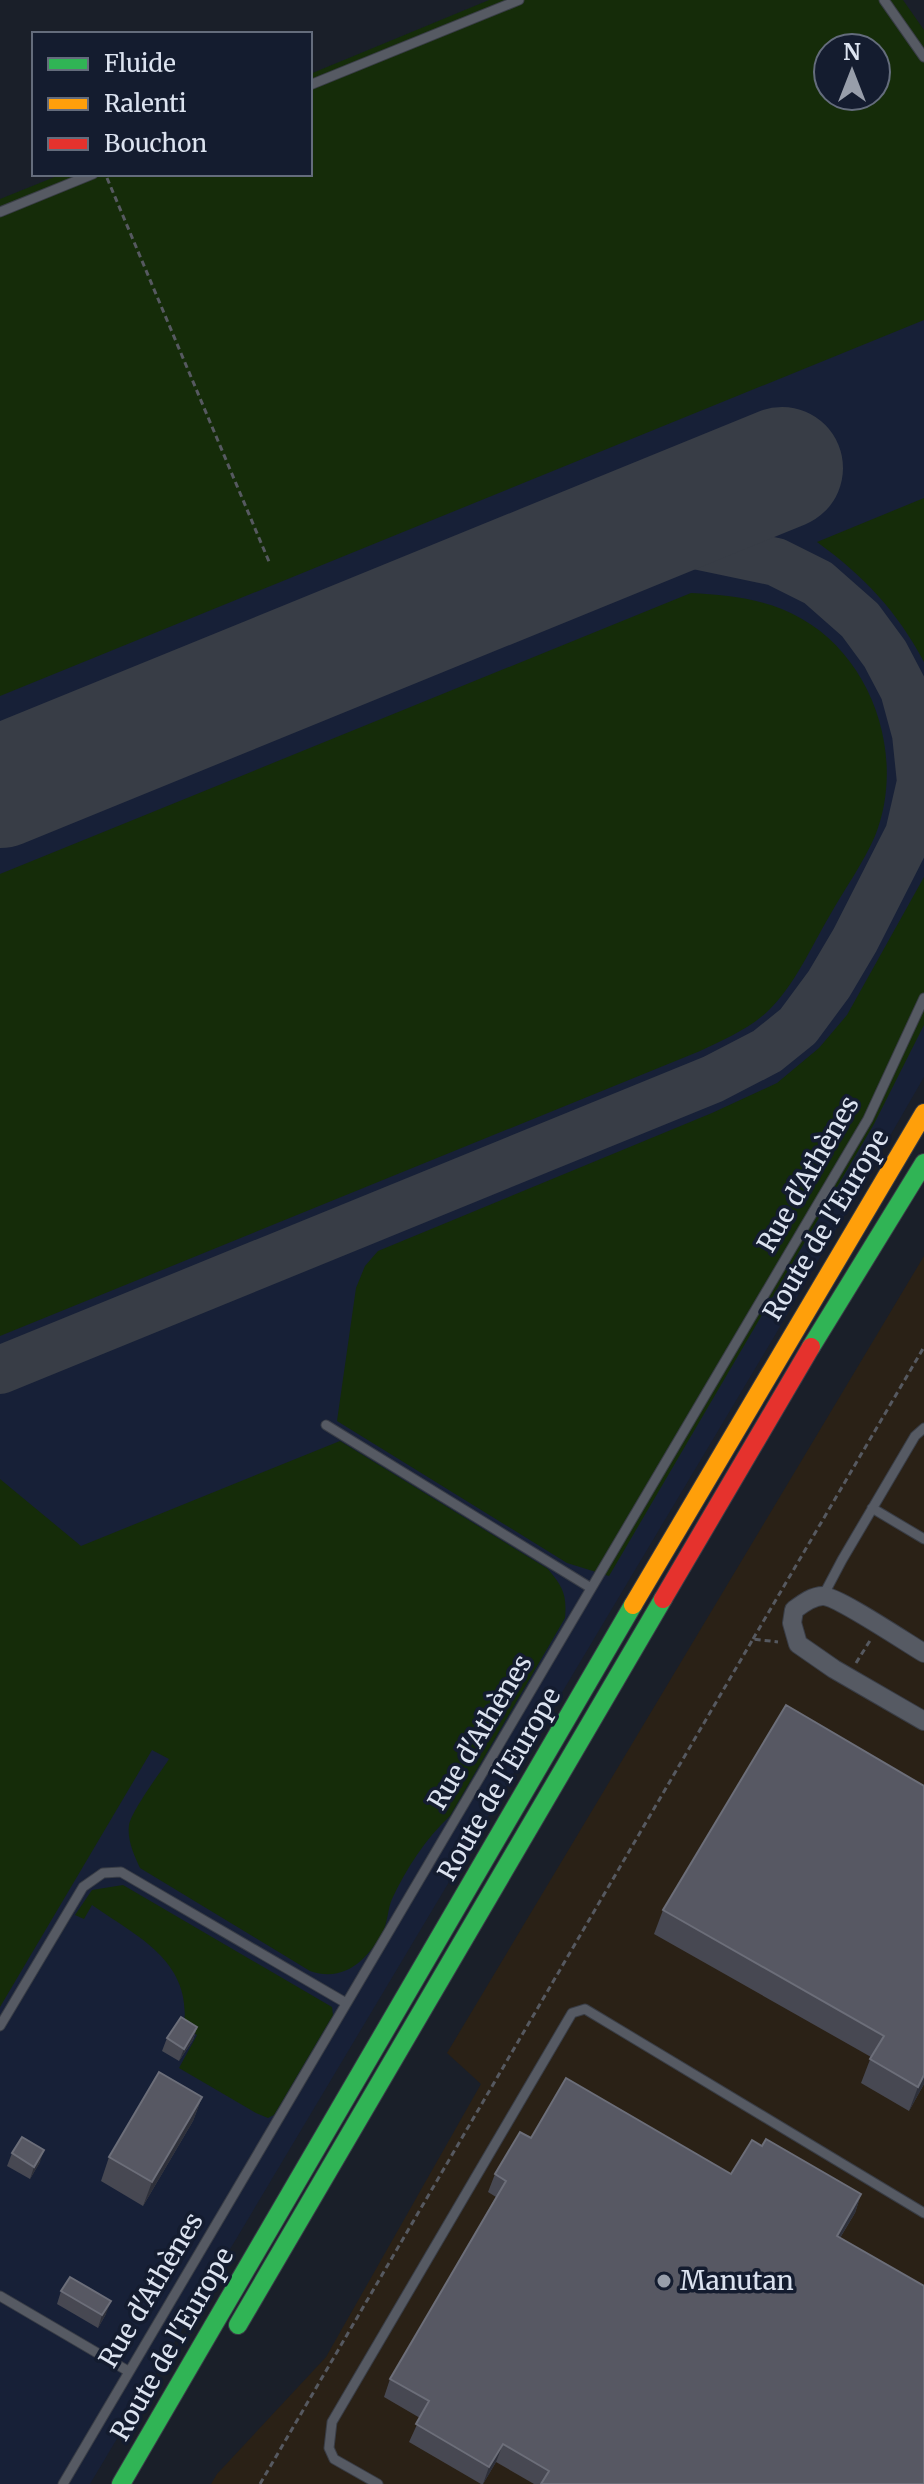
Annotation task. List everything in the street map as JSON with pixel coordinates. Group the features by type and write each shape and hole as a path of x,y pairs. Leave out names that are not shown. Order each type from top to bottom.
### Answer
{"main road":[{"path":"893,1161 896,1141 924,1091"},
{"name":"Route de l'Europe","path":"121,2484 893,1161 924,1113"},
{"name":"Route de l'Europe","path":"231,2336 795,1374 923,1167"}],"street":[{"path":"924,1653 823,1596 805,1602 794,1610 792,1623 798,1644 924,1721"}],"lane":[{"path":"312,84 519,0"},
{"path":"884,0 924,57"},
{"path":"0,212 88,176"},
{"name":"Rue d'Athènes","path":"63,2484 868,1119 924,998"},
{"path":"326,1425 591,1588"},
{"path":"823,1596 915,1436 924,1428"},
{"path":"872,1508 924,1539"},
{"path":"0,2026 83,1887 103,1873 121,1872 346,2003"},
{"path":"378,2484 334,2459 329,2448 332,2422 572,2013 585,2009 924,2213"},
{"path":"0,2296 128,2371"}],"path":[{"path":"107,176 270,564"},
{"path":"260,2484 924,1347"},
{"path":"848,1677 879,1626"},
{"path":"753,1639 798,1644"}],"shaded area":[{"path":"489,0 924,31 924,1077 774,1337 90,2484 0,2484 0,199 57,176 312,176 312,73"},
{"path":"924,1256 924,2484 211,2484 326,2357 481,2084 447,2053"}],"green space":[{"path":"489,0 903,0 924,30 924,320 0,696 0,199 57,176 312,176 312,73"},
{"path":"924,498 924,662 878,596 850,568 817,542"},
{"path":"691,593 734,597 776,607 802,619 827,637 848,659 865,685 885,744 887,775 884,806 875,836 802,965 778,1001 736,1034 700,1051 0,1336 0,874"},
{"path":"924,877 924,1025 874,1124 609,1576 567,1563 337,1421 356,1288 365,1266 378,1251 712,1113 777,1083 819,1048 847,1015"},
{"path":"340,1441 548,1569 560,1586 565,1603 565,1618 450,1816 425,1844 404,1876 392,1899 378,1940 363,1959 345,1971 323,1974 310,1971 140,1868 130,1842 129,1825 169,1759 152,1750 0,2007 0,1479 81,1546"},
{"path":"123,1885 332,2007 333,2015 274,2115 268,2118 256,2113 179,2068 197,2035 184,2026 184,2003 171,1968 143,1940 92,1905 84,1919 75,1915 92,1890"}],"building":[{"path":"786,1705 924,1786 924,2075 918,2087 870,2059 884,2036 663,1910"},
{"path":"181,2017 197,2027 184,2049 167,2038"},
{"path":"159,2072 202,2097 152,2182 109,2157"},
{"name":"Manutan","path":"566,2078 731,2174 752,2140 762,2146 766,2139 861,2194 837,2236 924,2286 924,2484 541,2484 549,2471 503,2444 489,2467 416,2424 429,2401 390,2379 506,2181 495,2174 520,2132 531,2138"},
{"path":"22,2137 44,2150 34,2167 12,2153"},
{"path":"70,2277 111,2301 102,2315 61,2291"}],"taxiway":[{"path":"0,1370 713,1079 767,1051 798,1026 829,984 909,834 921,782 916,734 904,690 885,654 860,620 818,583 776,562 695,545 630,541 576,552"}],"runway":[{"path":"0,787 782,468"}],"traffic: fast":[{"path":"811,1347 924,1163"},
{"path":"238,2325 663,1599"},
{"path":"121,2484 633,1605"}],"traffic: slow":[{"path":"633,1605 924,1113"}],"traffic: jam":[{"path":"663,1599 811,1347"}],"place":[{"name":"Manutan","path":"664,2281"}]}
